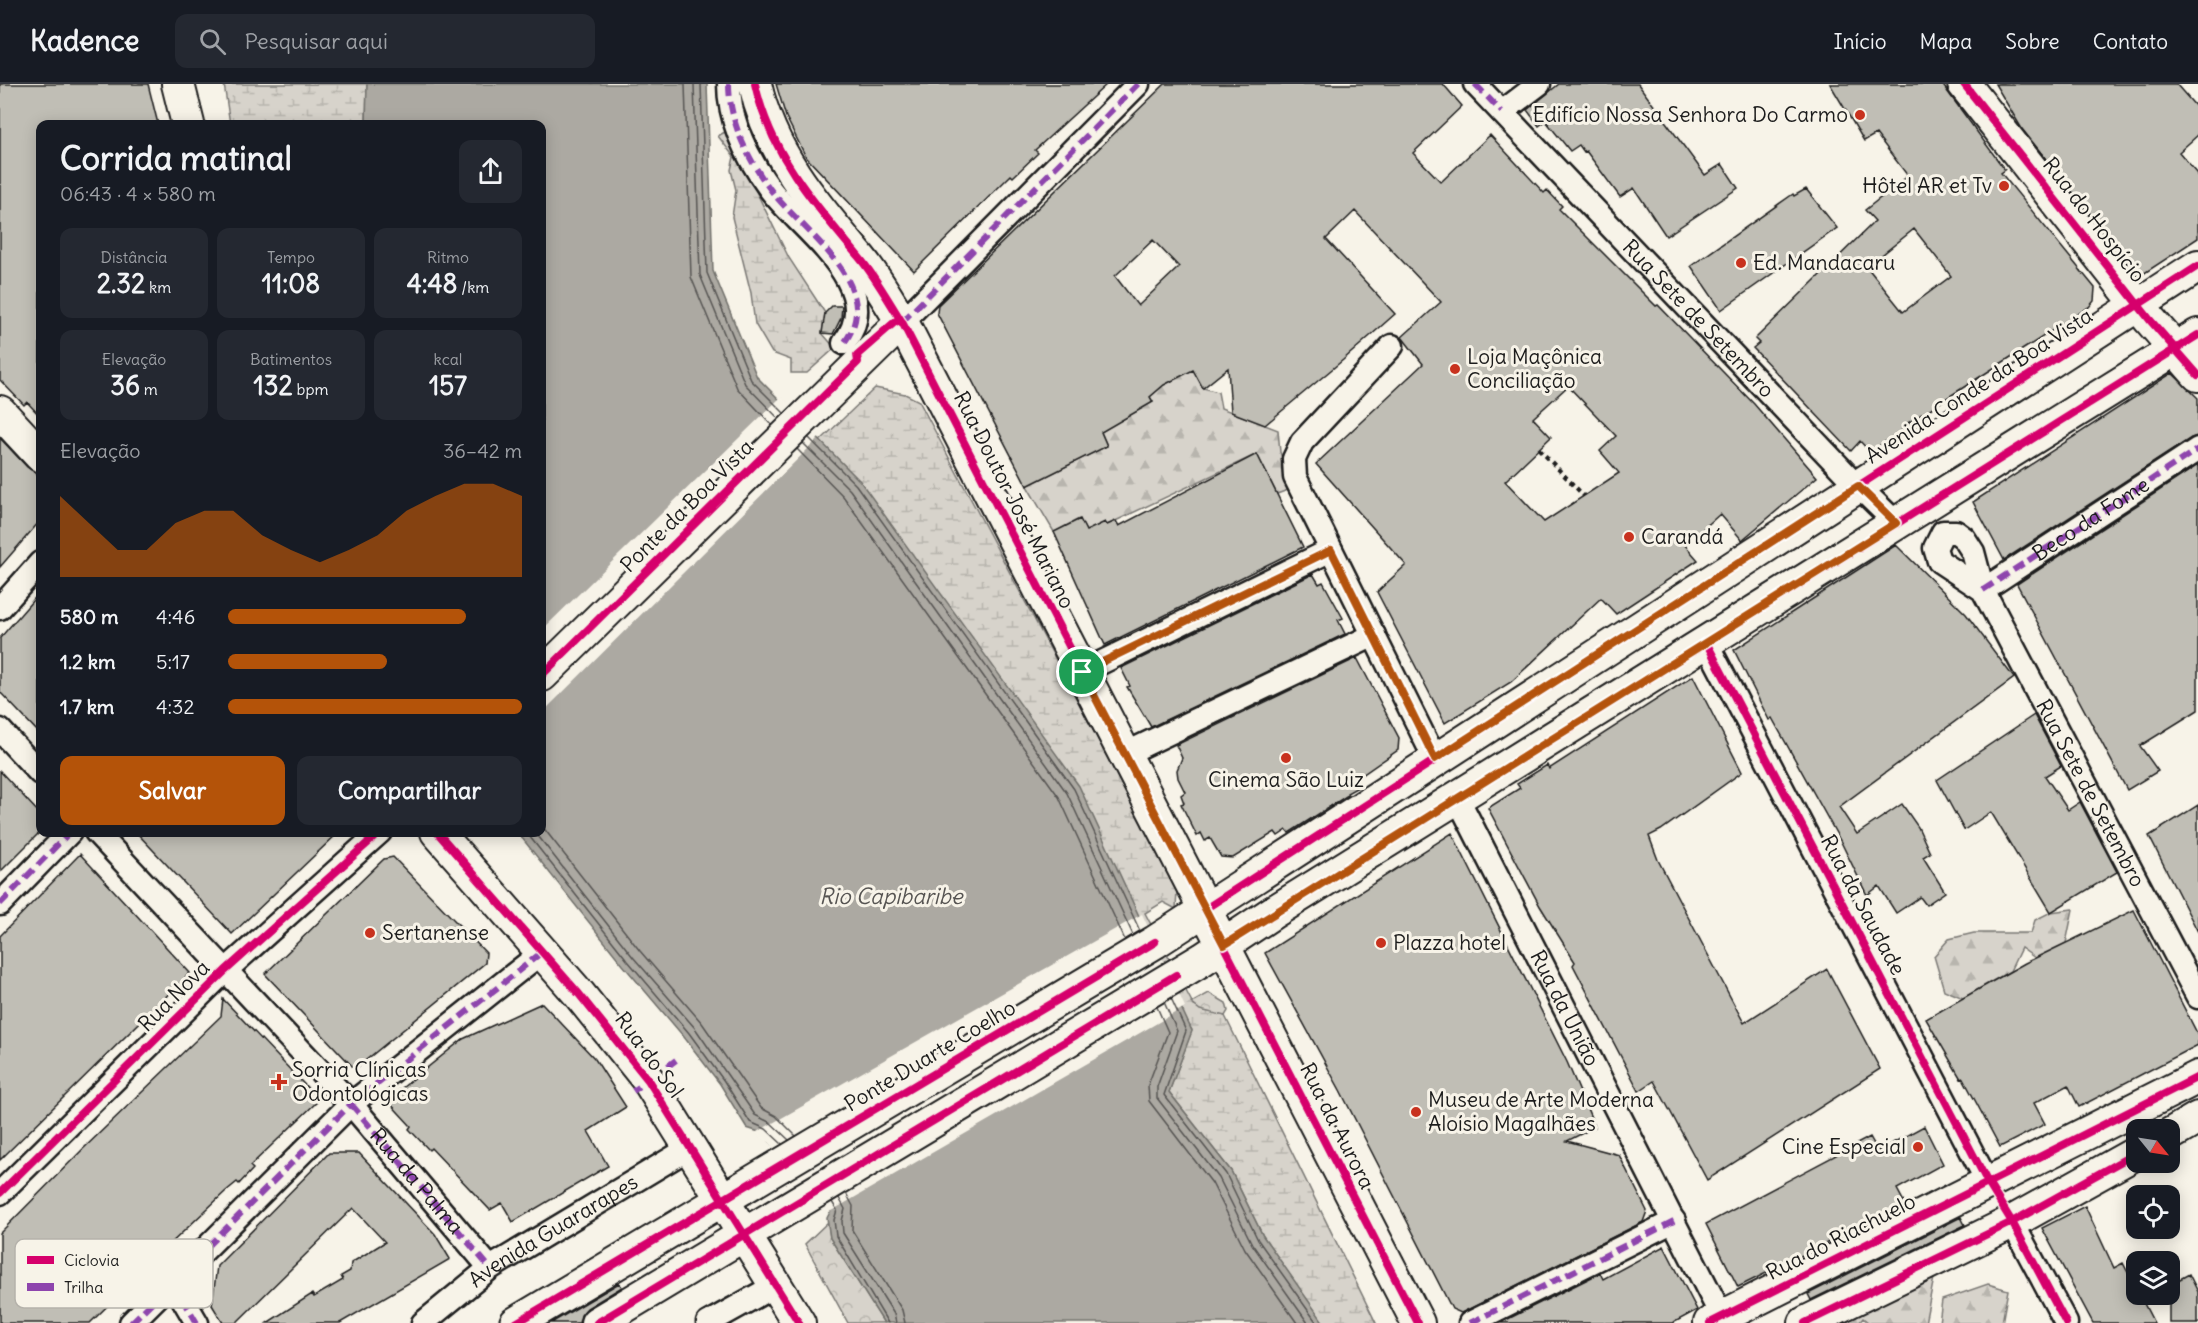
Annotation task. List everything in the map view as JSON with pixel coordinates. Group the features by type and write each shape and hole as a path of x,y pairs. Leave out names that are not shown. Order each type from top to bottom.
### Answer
{"main road":[{"path":"178,84 187,120"},
{"name":"Rua Doutor José Mariano","path":"755,84 774,142 801,187 859,257 902,322 1224,945"},
{"name":"Rua do Hospício","path":"1964,84 2138,305 2186,342 2198,375"},
{"name":"Avenida Conde da Boa Vista","path":"1155,942 2198,266"},
{"name":"Ponte da Boa Vista","path":"546,671 851,352 902,322"},
{"path":"597,1323 1176,975 2186,342"},
{"path":"0,412 36,450"},
{"name":"Rua do Sol","path":"441,837 628,1052 746,1234 799,1323"},
{"name":"Ponte Duarte Coelho","path":"724,1200 1155,942"},
{"name":"Rua da Aurora","path":"1224,945 1418,1323"},
{"name":"Rua do Riachuelo","path":"1716,1320 2198,1077"},
{"path":"2180,1128 2198,1118"},
{"path":"1805,1323 2012,1222 2126,1159"},
{"path":"516,1323 724,1200"}],"street":[{"path":"729,84 735,124 750,159 772,191 847,275 857,300 851,352"},
{"path":"902,322 1137,84"},
{"name":"Rua Sete de Setembro","path":"1475,84 1858,486 1896,523"},
{"path":"1502,112 1539,84"},
{"path":"1392,346 1302,442 1294,459 1295,477 1435,759"},
{"name":"Beco da Fome","path":"1983,590 2198,449"},
{"path":"1082,672 1331,550"},
{"path":"0,608 36,568"},
{"name":"Rua Sete de Setembro","path":"1983,590 2198,997"},
{"path":"1125,754 1374,635"},
{"name":"Rua da Saudade","path":"1706,642 1988,1183"},
{"path":"0,730 36,769"},
{"name":"Rua da União","path":"1457,797 1674,1221 1716,1320"},
{"path":"0,904 65,837"},
{"name":"Rua da Palma","path":"101,837 351,1104 490,1268"},
{"name":"Rua Nova","path":"0,1193 225,971 374,837"},
{"path":"213,1242 351,1104 541,953"},
{"name":"Avenida Guararapes","path":"423,1323 490,1268 691,1147"},
{"path":"1470,1323 1674,1221"},
{"path":"2012,1222 2066,1323"},
{"path":"708,1323 776,1285"},
{"path":"131,1323 146,1308"},
{"path":"188,1308 197,1323"}],"path":[{"path":"1539,449 1584,496"}],"green space":[{"path":"224,84 367,84 366,120 229,120"},
{"path":"731,128 747,173 789,258 825,313 822,333 835,348 807,373 791,373 791,360 772,353 755,324 751,293 732,217 736,190 731,170 734,157 718,136"},
{"path":"1196,357 1203,388 1218,392 1221,408 1278,430 1280,452 1293,488 1277,494 1257,454 1107,525 1086,531 1079,519 1054,532 1027,486 1107,446 1101,432 1153,402 1148,393"},
{"path":"875,388 905,394 919,401 1177,889 1176,909 1163,902 1145,913 1194,1006 1225,1016 1376,1323 1323,1323 1263,1236 1231,1171 1169,1092 1192,1030 820,441"},
{"path":"2073,909 2066,943 2035,958 2021,948 2010,971 1963,998 1944,990 1934,956 1949,939 1974,933 2031,933 2035,920 2051,912"},
{"path":"1209,993 1226,1003 1228,1011 1225,1016 1200,1010 1191,1003"},
{"path":"828,1222 830,1238 884,1323 848,1323 805,1244"},
{"path":"1919,1276 1934,1278 1925,1323 1869,1323 1863,1318 1859,1323 1822,1323"},
{"path":"1988,1284 2008,1290 2002,1323 1939,1323 1942,1300"}],"water":[{"name":"Rio Capibaribe","path":"367,84 707,84 713,271 757,377 860,481 1079,786 1192,1031 1169,1092 1231,1171 1263,1236 1324,1323 884,1323 830,1238 827,1218 831,1210 762,1133 747,1128 720,1084 684,1037 623,965 521,837 546,837 546,120 366,120"}],"pier":[{"path":"781,397 820,437 546,709 546,626"},
{"path":"1142,914 1185,1007 826,1214 828,1211 769,1142 755,1133"}],"building":[{"path":"0,84 148,84 157,120 36,120 36,412 27,402 24,405 0,380"},
{"path":"776,84 1107,84 1035,150 1038,153 1013,177 1011,175 914,271 806,157 786,117"},
{"path":"1165,84 1443,84 1462,106 1413,153 1441,182 1490,135 1544,193 1547,190 1562,206 1559,209 1656,306 1658,305 1754,404 1817,477 1742,540 1720,514 1685,545 1698,560 1616,614 1601,598 1511,682 1445,723 1377,592 1406,565 1316,464 1423,364 1402,337 1441,302 1355,211 1326,239 1395,314 1343,360 1265,425 1231,412 1228,368 1203,388 1193,370 1164,385 1150,397 1153,402 1101,432 1107,446 1027,486 937,313 938,305","holes":["1153,240 1179,267 1138,306 1115,276","1568,386 1616,436 1600,451 1619,473 1544,522 1505,481 1551,437 1533,418"]},
{"path":"1559,84 1638,84 1705,175 1722,164 1738,188 1666,236 1634,188 1620,197 1586,151 1584,152 1579,145 1570,151 1546,121 1539,126 1527,110"},
{"path":"1830,84 1942,84 2005,170 2001,173 2095,288 2094,301 2089,307 1908,423 1910,425 1870,452 1860,441 1851,451 1753,348 1759,343 1755,339 1875,221 1865,210 1908,176 1876,134 1864,141","holes":["1914,229 1951,276 1903,312 1867,267"]},
{"path":"1995,84 2176,84 2198,109 2198,135 2179,152 2198,174 2198,238 2140,276 2022,129"},
{"name":"Ed. Mandacaru","path":"1806,189 1837,228 1721,310 1691,266 1793,194 1794,196"},
{"path":"832,306 842,306 841,318 833,334 822,333 825,313"},
{"path":"2172,373 2198,398 2198,436 2191,438 2004,560 1973,502"},
{"path":"0,438 27,467 36,473 36,526 0,567"},
{"path":"1257,454 1303,547 1105,645 1054,532 1080,519 1086,531 1105,522 1107,525 1116,521 1119,526"},
{"path":"2198,465 2198,710 2140,746 2158,771 2127,790 2017,584"},
{"path":"1896,545 1966,614 2014,678 1839,807 1857,834 1902,804 1918,827 1930,853 1923,857 1945,892 1926,905 1920,897 1896,913 1879,886 1867,895 1842,844 1772,718 1769,720 1734,650"},
{"path":"1313,574 1319,584 1323,582 1343,618 1338,620 1345,634 1151,727 1127,687 1130,686 1121,668"},
{"path":"36,597 36,730 0,692 0,638"},
{"name":"Cinema São Luiz","path":"1357,658 1399,738 1398,750 1355,780 1358,787 1347,793 1348,795 1289,833 1287,830 1278,836 1275,832 1233,858 1221,857 1210,838 1205,841 1201,833 1197,836 1181,804 1184,803 1181,795 1185,792 1178,778 1177,770 1182,758 1176,745"},
{"path":"1693,676 1742,772 1661,830 1649,836 1658,860 1744,1023 1827,969 1880,1069 1707,1180 1654,1081 1639,1091 1573,965 1575,962 1540,906 1488,808 1520,788 1517,784 1547,765 1549,769"},
{"path":"2034,715 2061,766 2045,776 2068,810 2080,802 2117,872 2051,912 1991,812 1964,830 1937,780"},
{"path":"0,771 36,810 36,836 0,872"},
{"path":"2198,805 2198,932 2149,836"},
{"path":"1452,833 1567,1062 1595,1127 1567,1141 1619,1155 1647,1211 1643,1222 1461,1313 1452,1309 1340,1090 1265,953"},
{"path":"141,837 334,837 232,934"},
{"path":"80,854 190,973 0,1160 0,936"},
{"path":"393,857 486,953 485,963 355,1069 265,974 384,859"},
{"path":"2134,910 2198,1035 2198,1045 2079,1107 2068,1085 2034,1103 2045,1124 2000,1147 1963,1078 1961,1079 1926,1019 2025,963"},
{"path":"223,999 319,1100 250,1166 253,1169 239,1184 237,1182 226,1191 176,1239 15,1239 15,1308 105,1308 90,1323 0,1323 0,1233 221,1016"},
{"path":"542,1003 595,1059 626,1107 588,1131 608,1166 513,1222 502,1203 490,1210 431,1148 429,1150 409,1129 411,1126 387,1100 463,1039"},
{"path":"1924,1126 1943,1164 1897,1189 1905,1204 1738,1287 1706,1224 1870,1137 1878,1151"},
{"path":"329,1153 359,1153 435,1234 450,1259 340,1323 267,1323 312,1294 314,1297 343,1280 341,1276 350,1271 351,1263 385,1242 353,1208 236,1323 223,1323 213,1307 217,1266"},
{"path":"2085,1206 2114,1268 2123,1263 2126,1269 2126,1305 2145,1305 2154,1323 2093,1323 2042,1228"},
{"path":"1961,1217 1965,1225 1811,1300 1808,1294"},
{"path":"1664,1246 1697,1310 1673,1323 1500,1323 1600,1273 1603,1279"},
{"path":"2189,1274 2198,1292 2198,1323 2169,1323 2169,1305 2180,1305 2180,1279"},
{"path":"619,1283 622,1287 587,1308 581,1315 579,1323 551,1323"}],"marked path":[{"path":"729,84 736,126 754,165 770,189 835,260 848,280 855,301 855,322 844,343"},
{"path":"902,322 1138,84"},
{"path":"1475,84 1502,112"},
{"path":"1983,590 2198,449"},
{"path":"0,904 65,837"},
{"path":"213,1241 351,1104 541,953"},
{"path":"668,1066 676,1060"},
{"path":"633,1091 639,1087"},
{"path":"351,1104 490,1268"},
{"path":"1470,1323 1674,1221"},
{"path":"131,1323 146,1308"},
{"path":"188,1308 197,1323"}],"cycle path":[{"path":"755,84 771,133 783,155 810,197 870,272 902,322 1418,1323"},
{"path":"1964,84 2150,320 2198,375"},
{"path":"1205,909 2198,266"},
{"path":"546,671 858,362 857,355 896,321 902,322"},
{"path":"1224,945 2198,335"},
{"path":"1706,642 1988,1183 2012,1222 2066,1323"},
{"path":"0,1193 225,971 374,837"},
{"path":"441,837 579,994 648,1080 799,1323"},
{"path":"516,1323 1155,942"},
{"path":"597,1323 1176,975"},
{"path":"1710,1323 2198,1077"},
{"path":"1805,1323 2012,1222 2126,1159"}],"place":[{"name":"Edifício Nossa Senhora Do Carmo","path":"1860,115"},
{"name":"Hôtel AR et Tv","path":"2004,186"},
{"name":"Ed. Mandacaru","path":"1741,263"},
{"name":"Loja Maçônica Conciliação","path":"1455,369"},
{"name":"Carandá","path":"1629,537"},
{"name":"Cinema São Luiz","path":"1286,758"},
{"name":"Sertanense","path":"370,933"},
{"name":"Plazza hotel","path":"1381,943"},
{"name":"Sorria Clínicas Odontológicas","path":"279,1082"},
{"name":"Museu de Arte Moderna Aloísio Magalhães","path":"1416,1112"},
{"name":"Cine Especial","path":"1918,1147"}],"route":[{"path":"1858,486 1896,523 1224,945 1082,672 1331,550 1435,759 1858,486"}]}
